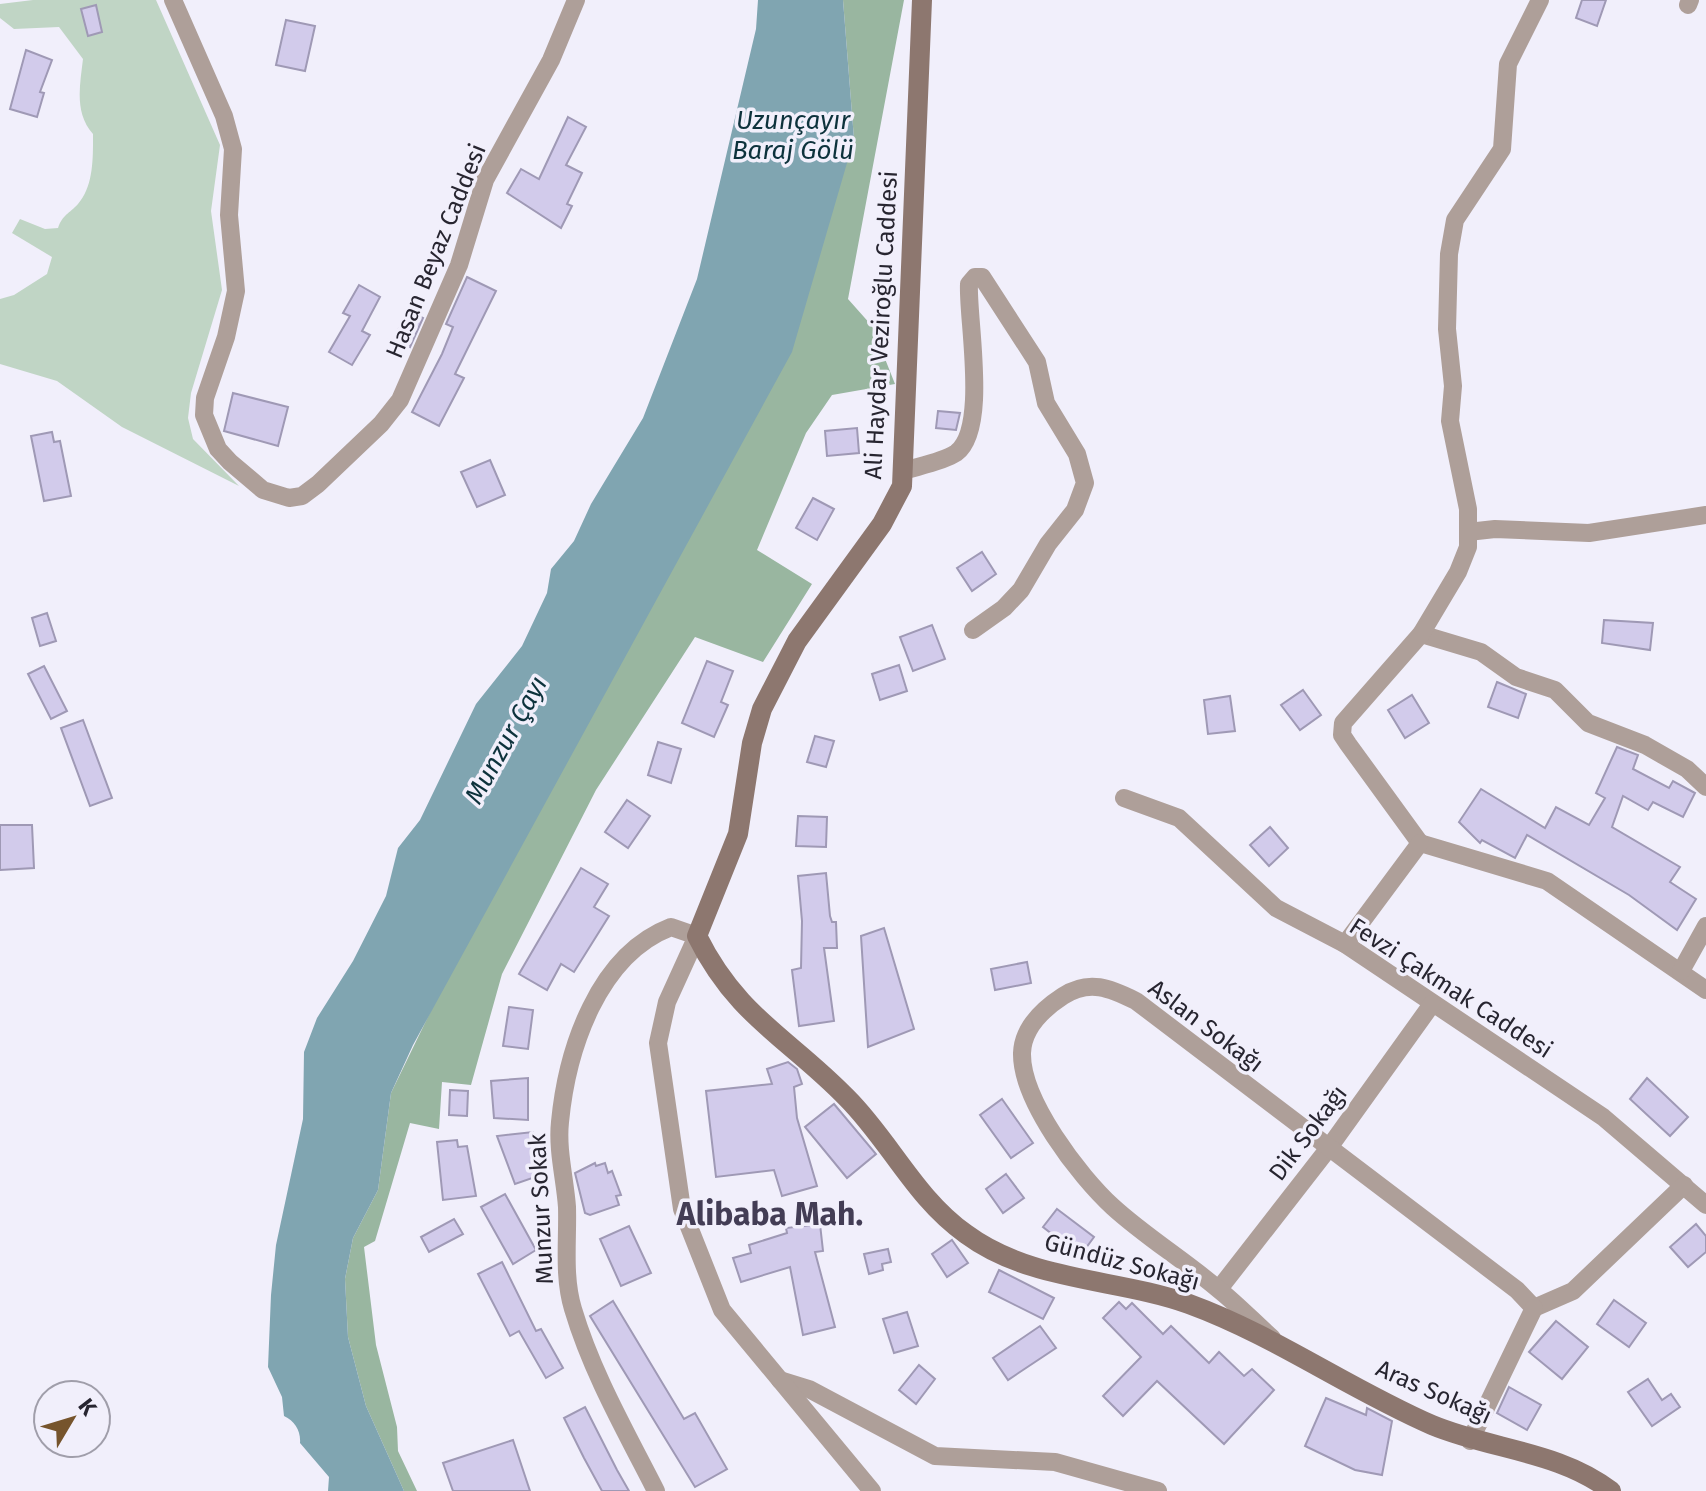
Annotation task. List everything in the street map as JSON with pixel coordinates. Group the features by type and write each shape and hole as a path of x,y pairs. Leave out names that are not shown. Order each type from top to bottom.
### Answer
{"main road":[{"name":"Ali Haydar Veziroğlu Caddesi","path":"697,936 738,834 752,743 762,709 797,641 894,504 903,471 922,0"},
{"name":"Gündüz Sokağı","path":"697,936 710,961 739,1002 848,1098 917,1189 966,1235 1050,1273 1188,1304 1283,1348"},
{"name":"Aras Sokağı","path":"1283,1348 1427,1423 1470,1441 1566,1463 1611,1491"}],"street":[{"name":"Hasan Beyaz Caddesi","path":"173,0 224,116 233,149 229,215 236,291 226,337 205,398 204,415 213,440 230,462 263,490 289,498 302,496 318,484 381,424 400,400 459,265 485,180 551,60 576,0"},
{"path":"1540,0 1508,64 1502,149 1455,220 1449,254 1447,329 1453,377 1450,421 1468,509 1468,547 1458,572 1421,634 1403,658 1348,714 1342,735 1420,843 1547,881 1706,990"},
{"path":"903,471 950,455 960,448 970,419 977,370 969,284 975,277 982,277 1037,362 1046,403 1077,454 1085,483 1075,510 1048,544 1021,590 1004,608 973,630"},
{"path":"1468,532 1495,529 1589,533 1706,515"},
{"path":"1684,518 1706,523"},
{"path":"1421,634 1481,652 1516,677 1555,690 1588,723 1645,745 1687,769 1706,787"},
{"name":"Fevzi Çakmak Caddesi","path":"1124,798 1179,818 1276,908 1345,944 1603,1117 1706,1205"},
{"path":"1345,944 1420,843"},
{"path":"1681,971 1706,926"},
{"name":"Munzur Sokak","path":"656,1491 601,1382 572,1305 567,1274 567,1206 560,1122 581,1025 596,995 649,935 671,927 697,936"},
{"name":"Ali Haydar Veziroğlu Caddesi","path":"697,936 667,1002 658,1043 682,1209 722,1310 872,1491"},
{"name":"Aslan Sokağı","path":"1283,1348 1219,1289 1115,1209 1080,1173 1024,1076 1022,1050 1031,1024 1049,1005 1072,990 1089,984 1113,989 1136,1001 1517,1290 1534,1308"},
{"name":"Dik Sokağı","path":"1219,1289 1328,1149 1432,1004"},
{"path":"1470,1441 1534,1308 1573,1291 1684,1185"},
{"path":"780,1380 809,1389 935,1456 1055,1462 1158,1491"}],"green space":[{"path":"33,0 156,0 220,145 211,211 222,290 191,393 188,418 193,439 239,486 122,427 57,381 0,364 0,299 14,295 47,274 52,257 12,233 20,219 45,229 58,228 83,197 90,180 92,161 93,134 83,117 80,98 83,59 59,27 14,29 0,18 0,4"},
{"path":"843,0 904,0 848,299 872,326 895,384 832,395 806,433 757,550 812,584 763,662 695,637 596,790 502,974 471,1085 442,1082 439,1129 410,1123 375,1241 364,1247 376,1345 397,1427 398,1451 417,1491 404,1491 366,1406 348,1337 345,1279 353,1238 378,1190 391,1093 854,139"}],"water":[{"name":"Uzunçayır Baraj Gölü","path":"758,0 843,0 854,139 792,352 413,1045 391,1093 378,1190 353,1238 345,1279 348,1337 366,1406 404,1491 328,1491 329,1477 300,1443 294,1424 284,1416 282,1397 268,1367 276,1245 303,1119 304,1052 317,1018 353,961 386,896 398,848 420,820 476,704 522,646 547,593 551,569 574,541 591,504 643,418 697,279 756,29"}],"building":[{"path":"1582,0 1606,0 1597,26 1576,18"},
{"path":"96,5 102,32 88,36 81,9"},
{"path":"286,20 315,26 305,71 276,65"},
{"path":"26,50 52,60 40,92 44,93 37,117 10,109"},
{"path":"568,117 586,127 566,165 582,173 567,204 572,206 561,228 507,193 521,169 539,179"},
{"path":"467,277 496,291 455,374 464,378 439,426 412,412 453,327 446,324"},
{"path":"359,285 380,297 362,331 370,335 352,365 329,352 350,316 343,313"},
{"path":"408,311 423,318 410,347 394,338"},
{"path":"233,393 288,407 278,446 224,431"},
{"path":"938,411 960,413 956,430 936,428"},
{"path":"857,428 859,453 827,456 825,431"},
{"path":"52,432 54,442 60,441 71,496 44,501 31,436"},
{"path":"490,460 505,495 477,507 461,472"},
{"path":"813,498 834,509 817,540 796,528"},
{"path":"982,552 996,574 972,591 957,568"},
{"path":"47,613 56,641 40,646 32,618"},
{"path":"1604,620 1653,623 1650,650 1602,643"},
{"path":"932,625 945,659 913,671 900,637"},
{"path":"707,661 733,671 721,702 728,705 714,737 682,723"},
{"path":"899,665 907,691 880,700 872,674"},
{"path":"44,666 67,711 51,719 28,674"},
{"path":"1497,682 1526,694 1518,718 1488,707"},
{"path":"1303,690 1321,715 1300,730 1281,705"},
{"path":"1412,695 1429,723 1405,738 1388,710"},
{"path":"1230,696 1235,731 1208,734 1204,700"},
{"path":"83,720 112,798 90,806 61,728"},
{"path":"815,736 834,741 826,767 807,762"},
{"path":"658,742 681,749 671,783 648,775"},
{"path":"1617,747 1638,755 1633,769 1669,788 1673,781 1695,793 1683,817 1653,802 1648,810 1623,796 1612,827 1680,867 1670,882 1696,899 1677,930 1629,895 1527,835 1515,858 1482,840 1480,843 1459,822 1481,789 1545,828 1556,807 1589,825 1605,798 1596,793"},
{"path":"627,800 650,816 628,848 605,832"},
{"path":"798,816 827,817 826,847 796,846"},
{"path":"0,825 32,825 34,868 0,870"},
{"path":"1270,827 1288,848 1269,866 1250,845"},
{"path":"581,868 608,884 594,907 609,916 574,972 561,964 547,990 519,974"},
{"path":"826,873 830,916 832,922 836,922 837,948 824,948 834,1021 799,1026 792,970 801,968 802,921 798,876"},
{"path":"884,928 914,1029 868,1047 861,936"},
{"path":"1027,962 1031,983 995,990 991,969"},
{"path":"509,1007 533,1010 528,1049 503,1046"},
{"path":"788,1062 797,1069 802,1084 794,1087 797,1118 817,1186 782,1196 774,1170 716,1177 706,1091 772,1084 767,1069"},
{"path":"528,1078 528,1120 494,1118 491,1081"},
{"path":"1647,1078 1688,1117 1670,1136 1630,1099"},
{"path":"450,1090 468,1091 467,1116 449,1115"},
{"path":"1002,1099 1033,1143 1011,1158 980,1115"},
{"path":"834,1104 876,1154 847,1178 805,1127"},
{"path":"533,1132 547,1173 515,1184 497,1136"},
{"path":"457,1140 458,1147 467,1146 476,1196 443,1200 437,1142"},
{"path":"595,1163 596,1166 605,1163 608,1173 612,1171 621,1195 616,1196 619,1205 590,1215 585,1213 575,1173"},
{"path":"1006,1174 1024,1198 1003,1213 986,1189"},
{"path":"505,1194 536,1250 513,1264 481,1207"},
{"path":"1057,1209 1094,1237 1080,1256 1043,1227"},
{"path":"454,1219 463,1234 429,1252 421,1237"},
{"path":"820,1224 823,1251 815,1252 835,1327 803,1335 790,1267 741,1282 733,1258 751,1253 749,1245 787,1233 786,1228"},
{"path":"1696,1224 1706,1236 1706,1252 1688,1267 1670,1247"},
{"path":"629,1226 651,1273 621,1286 600,1239"},
{"path":"952,1240 968,1263 947,1277 932,1254"},
{"path":"888,1249 891,1262 882,1264 883,1270 869,1274 864,1254"},
{"path":"502,1262 536,1331 541,1329 563,1368 546,1378 519,1331 510,1336 478,1274"},
{"path":"999,1270 1054,1298 1043,1319 989,1292"},
{"path":"1614,1300 1646,1323 1629,1347 1597,1324"},
{"path":"613,1301 684,1419 695,1413 727,1469 695,1487 590,1316"},
{"path":"1119,1302 1126,1309 1132,1303 1163,1334 1171,1326 1209,1363 1219,1352 1244,1376 1252,1369 1274,1390 1224,1444 1157,1381 1123,1416 1103,1396 1141,1357 1103,1318"},
{"path":"907,1312 918,1346 894,1353 883,1319"},
{"path":"1556,1321 1588,1347 1562,1379 1529,1352"},
{"path":"1040,1326 1056,1348 1008,1380 993,1358"},
{"path":"919,1365 935,1379 916,1404 899,1390"},
{"path":"1648,1379 1662,1400 1671,1394 1680,1407 1652,1426 1628,1392"},
{"path":"1509,1387 1541,1405 1527,1430 1497,1413"},
{"path":"1326,1398 1366,1415 1367,1408 1392,1421 1382,1475 1355,1470 1305,1446"},
{"path":"585,1407 629,1491 602,1491 584,1458 564,1418"},
{"path":"513,1440 530,1491 453,1491 443,1463"}],"district":[{"name":"Alibaba Mah.","path":"770,1214"}],"water label":[{"name":"Munzur Çayı","path":"506,740"}]}
